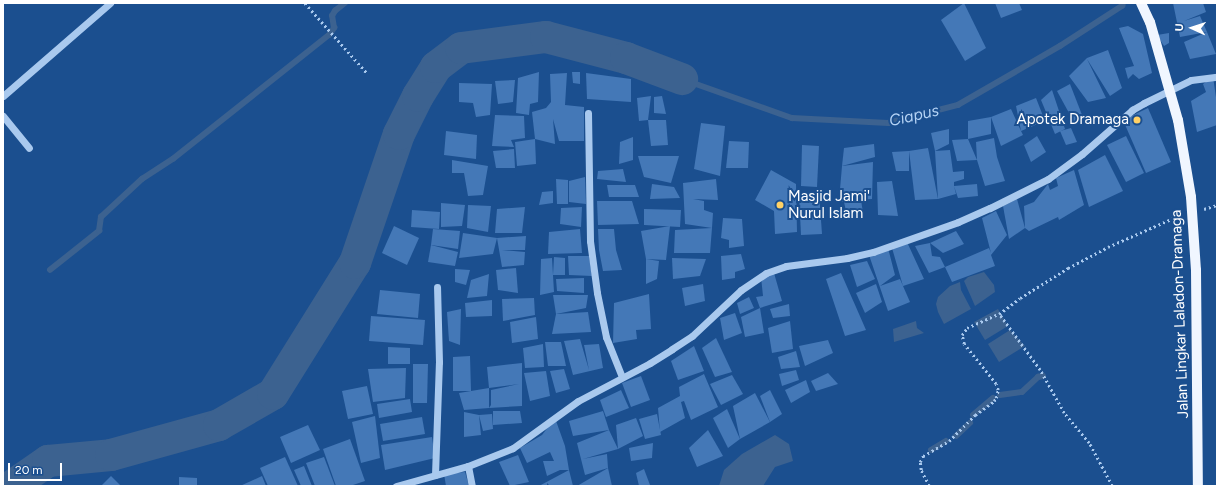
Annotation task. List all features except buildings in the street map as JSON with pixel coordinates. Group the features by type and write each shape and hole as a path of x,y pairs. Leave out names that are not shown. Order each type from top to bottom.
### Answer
{"main road":[{"name":"Jalan Lingkar Laladon-Dramaga","path":"1141,3 1150,22 1178,120 1192,213 1196,278 1198,486"}],"street":[{"path":"3,96 110,3"},
{"path":"396,486 468,466 513,448 569,407 650,363 692,336 741,290 758,277 786,266 847,258 873,252 958,222 1048,179 1082,154 1132,110 1170,89 1191,80 1217,77"},
{"path":"588,113 590,241 597,293 606,337 622,377"},
{"path":"3,116 29,148"},
{"path":"435,475 439,362 437,287"},
{"path":"468,466 472,486"}],"path":[{"path":"305,3 367,73"},
{"path":"929,486 921,470 920,462 923,456 949,441 975,415 994,401 998,390 996,384 964,344 962,335 967,328 999,314 1020,298 1068,268 1108,247 1178,216 1217,205"},
{"path":"999,314 1040,370 1064,413 1089,443 1112,486"}],"water":[{"path":"984,272 994,285 995,292 975,306 964,281 968,277"},
{"path":"960,282 961,290 971,309 944,324 936,304 938,297 950,286"},
{"path":"998,309 1008,326 985,340 974,322"},
{"path":"916,321 917,328 924,333 894,342 893,329"},
{"path":"1010,330 1025,346 999,362 988,344"},
{"path":"775,435 789,444 793,461 775,467 763,486 719,486 724,470 742,454"}],"waterway":[{"path":"50,270 99,231 101,217 142,179 173,159 329,35 334,28 332,16 335,11 345,3"},
{"name":"Ciapus","path":"682,79 792,118 888,123 958,105 1060,46 1122,6 1123,3"},
{"path":"12,486 48,461 111,455 219,425 273,394 355,263 399,134 418,96 436,67 461,48 546,37 626,58 682,79"},
{"path":"1000,395 1022,392 1038,377 1043,376"},
{"path":"973,415 993,398"},
{"path":"956,436 970,423"},
{"path":"931,450 946,441"}],"place":[{"name":"Apotek Dramaga","path":"1137,120"},
{"name":"Masjid Jami' Nurul Islam","path":"780,205"}]}
